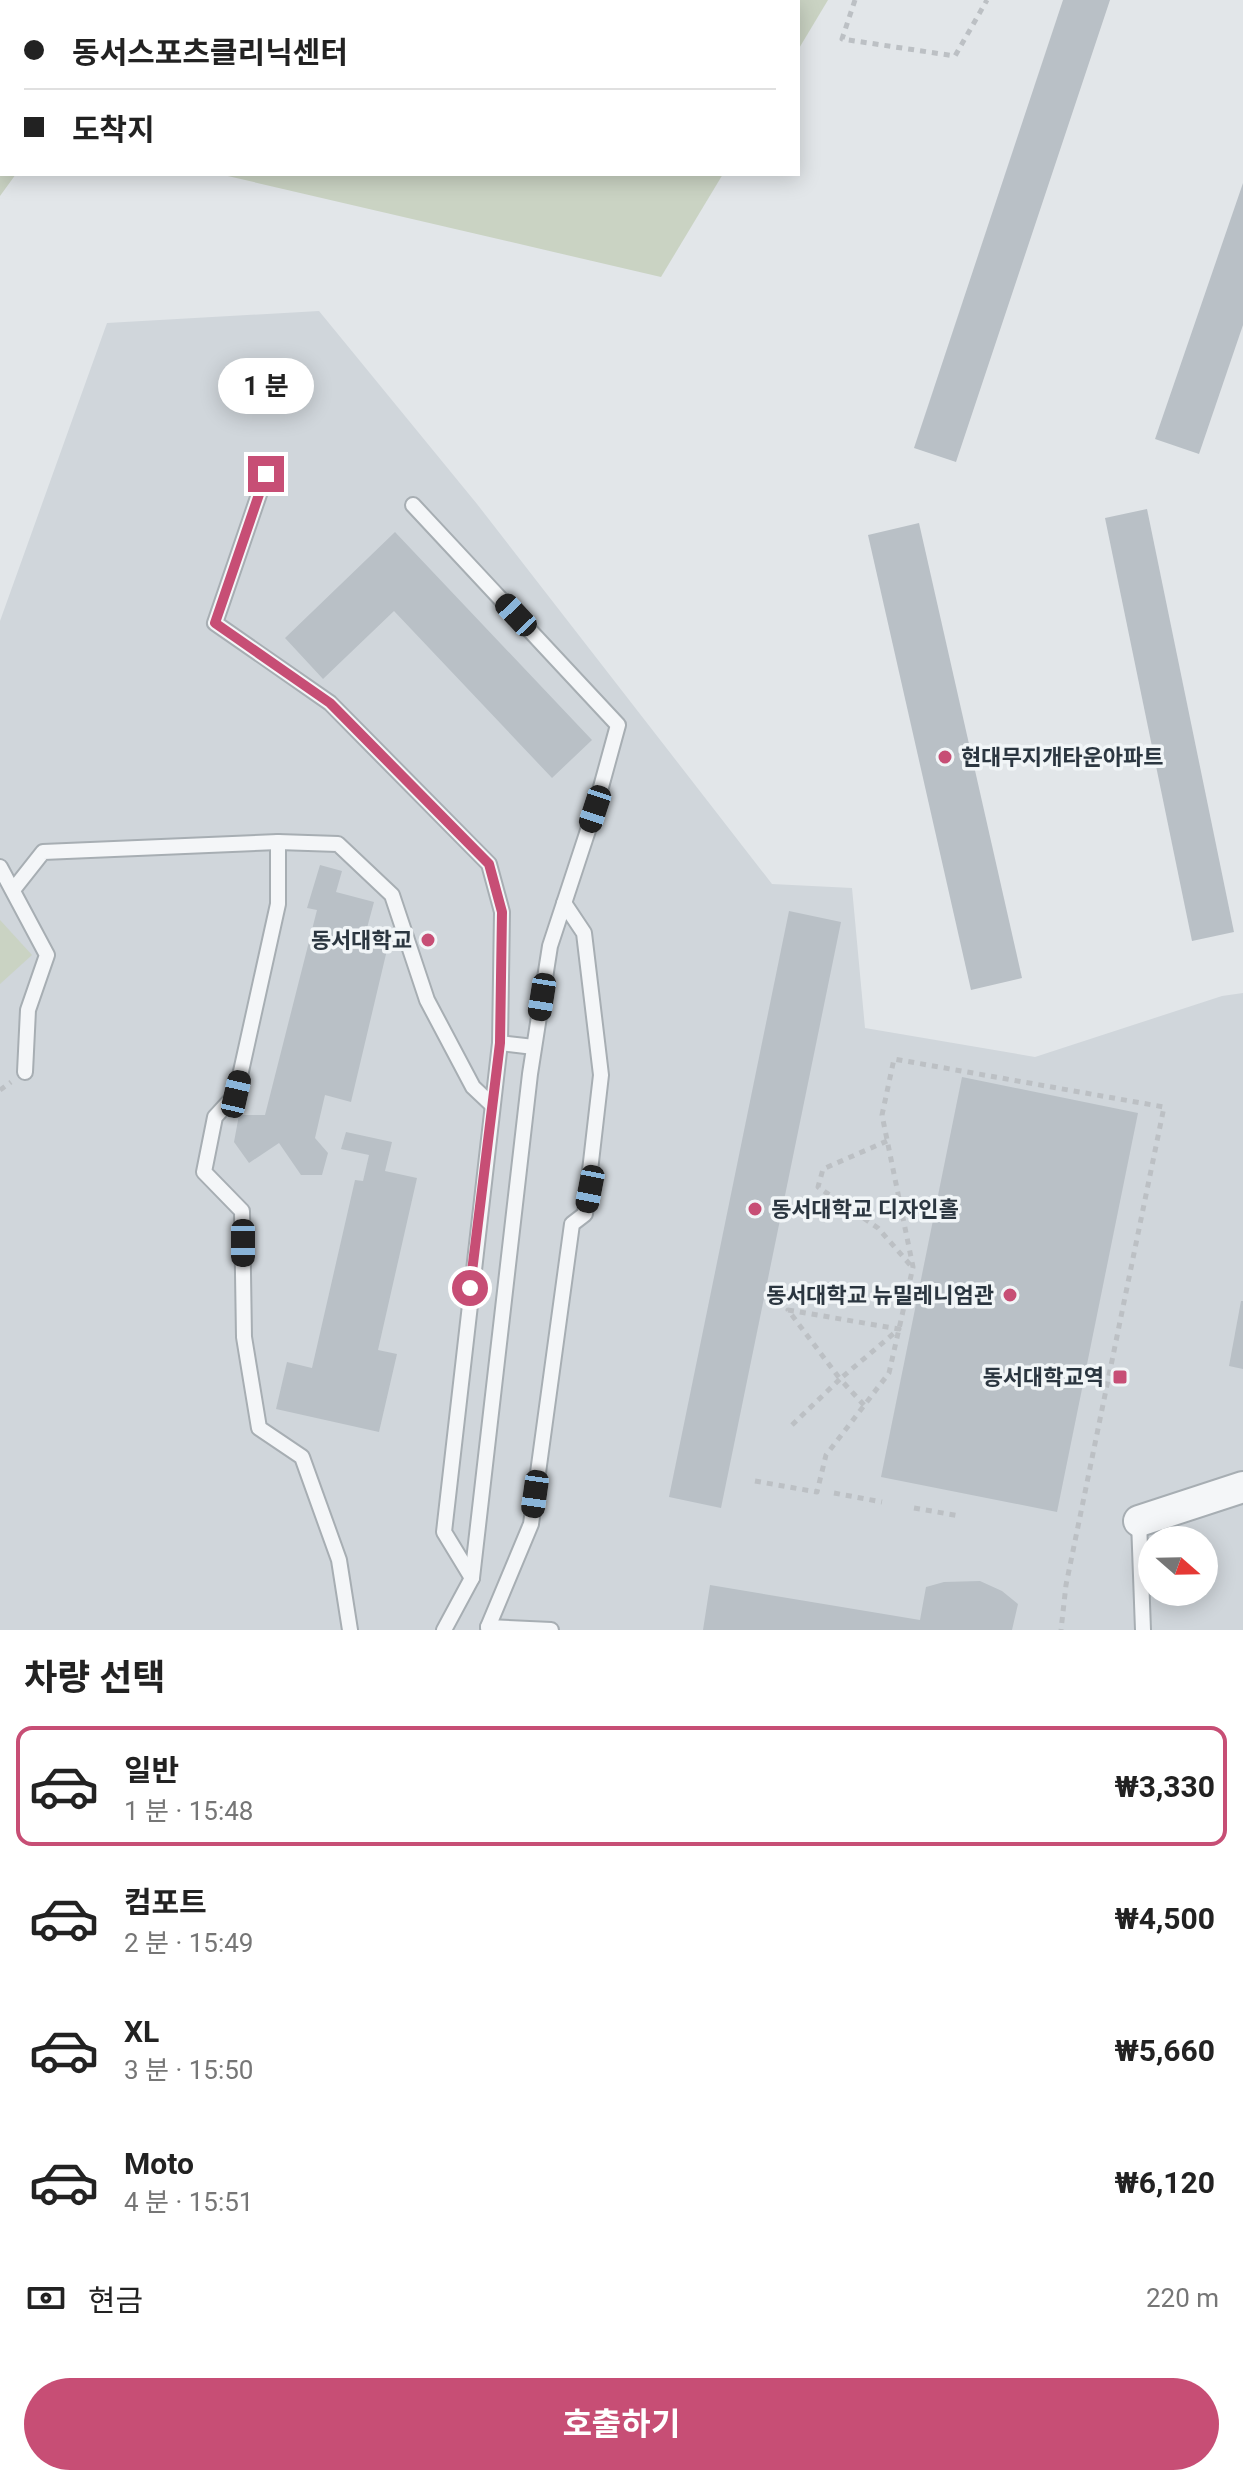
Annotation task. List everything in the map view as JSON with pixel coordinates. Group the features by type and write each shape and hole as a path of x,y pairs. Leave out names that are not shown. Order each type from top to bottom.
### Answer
{"street":[{"path":"1139,1521 1243,1487"}],"lane":[{"path":"266,474 215,623 330,703 489,864 502,912 500,1043 444,1532 472,1578"},
{"path":"413,505 618,725 550,946 534,1047 472,1578 444,1630"},
{"path":"13,890 43,852 278,842 338,844 392,895 427,1000 473,1087 491,1104"},
{"path":"278,842 278,904 240,1079 236,1094 215,1117 204,1172 242,1211 244,1337 259,1428 302,1457 339,1560 350,1630"},
{"path":"0,867 47,955 28,1010 25,1072"},
{"path":"551,1630 489,1629 531,1524 572,1224 585,1214 590,1189 601,1075 584,933 564,903"},
{"path":"500,1043 534,1047"},
{"path":"1139,1521 1143,1630"}],"path":[{"path":"855,0 842,39 955,56 987,0"},
{"path":"755,1481 817,1492 826,1455 889,1373 913,1267 882,1115 894,1059 1164,1107 1066,1585 1061,1630"},
{"path":"887,1141 823,1169 818,1187 878,1228 913,1267"},
{"path":"864,1405 840,1379 788,1310 899,1329"},
{"path":"792,1425 899,1329"},
{"path":"834,1493 882,1502"},
{"path":"914,1508 960,1516"}],"shaded area":[{"name":"동서대학교","path":"319,311 477,504 772,884 852,888 865,1028 1035,1057 1222,996 1243,993 1243,1630 0,1630 0,621 107,323"}],"green space":[{"path":"800,0 828,0 800,47"},
{"path":"0,176 15,176 0,196"},
{"path":"228,176 722,176 661,277"},
{"path":"0,920 32,955 0,984"}],"building":[{"path":"1063,0 1110,0 956,462 914,448"},
{"path":"1243,183 1243,325 1199,454 1155,439"},
{"name":"현대무지개타운아파트","path":"1147,509 1234,932 1192,941 1105,518"},
{"name":"현대무지개타운아파트","path":"919,523 1022,978 971,990 868,535"},
{"path":"395,532 592,740 552,778 394,611 323,679 285,638"},
{"path":"320,865 342,871 336,892 374,902 367,928 391,933 351,1102 325,1095 315,1138 328,1153 322,1175 301,1175 279,1143 249,1163 234,1142 239,1115 265,1115 317,910 307,908"},
{"name":"동서대학교 디자인홀","path":"789,911 841,922 721,1508 669,1497"},
{"name":"동서대학교 뉴밀레니엄관","path":"962,1077 1138,1113 1057,1512 881,1477"},
{"path":"346,1132 392,1142 385,1171 417,1178 378,1350 397,1354 379,1432 276,1409 287,1362 312,1368 355,1180 363,1181 369,1155 341,1149"},
{"path":"1243,1301 1243,1369 1229,1366"},
{"path":"980,1581 1002,1591 1018,1604 1012,1630 703,1630 710,1585 920,1620 926,1587 944,1582"}],"place":[{"name":"현대무지개타운아파트","path":"945,757"},
{"name":"동서대학교","path":"428,940"},
{"name":"동서대학교 디자인홀","path":"755,1209"},
{"name":"동서대학교 뉴밀레니엄관","path":"1010,1295"},
{"name":"동서대학교역","path":"1120,1377"}],"route":[{"path":"266,474 215,623 330,703 489,864 502,912 500,1043 470,1288"}]}
